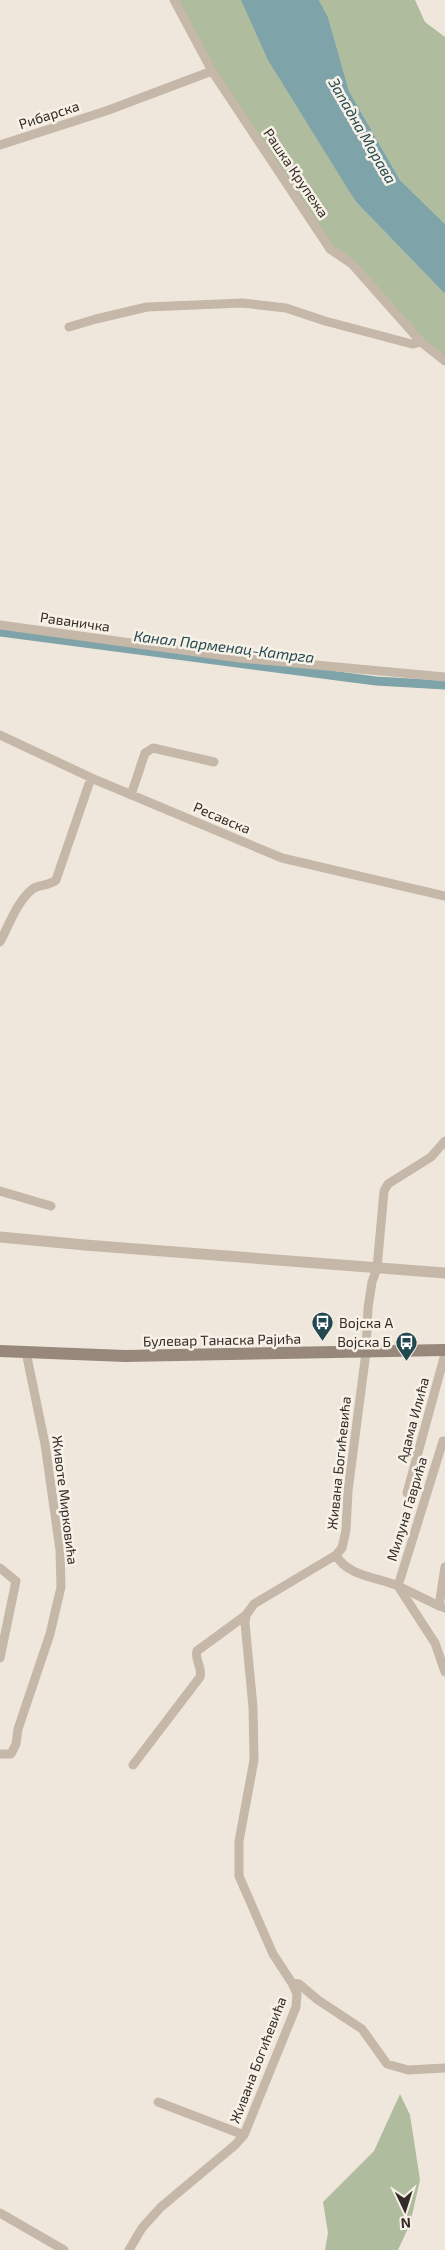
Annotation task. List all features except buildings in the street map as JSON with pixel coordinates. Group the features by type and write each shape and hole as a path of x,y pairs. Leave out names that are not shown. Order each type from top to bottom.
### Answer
{"main road":[{"name":"Булевар Танаска Рајића","path":"0,1351 124,1356 445,1352"}],"street":[{"name":"Рашка Крупежа","path":"174,0 212,71 330,249 352,264 421,342 445,361"},
{"name":"Рибарска","path":"0,145 106,111 212,71"},
{"path":"70,327 147,307 242,303 286,308 325,321 412,344 421,342"},
{"name":"Раваничка","path":"0,625 240,658 445,678"},
{"name":"Ресавска","path":"0,735 130,795 282,858 445,896"},
{"path":"130,795 145,753 153,748 214,762"},
{"path":"0,942 26,894 36,886 50,885 56,880 92,778"},
{"name":"Живана Богићевића","path":"336,1555 342,1548 346,1530 348,1492 366,1352 368,1308 372,1282 377,1268 384,1191 388,1184 431,1157 445,1141"},
{"path":"0,1191 50,1206"},
{"path":"0,1237 445,1273"},
{"name":"Животе Мирковића","path":"0,1754 11,1754 14,1750 18,1729 50,1634 61,1587 60,1550 45,1444 26,1352"},
{"name":"Адама Илића","path":"407,1493 445,1352"},
{"name":"Милуна Гаврића","path":"398,1586 443,1441"},
{"path":"133,1765 200,1677 202,1671 196,1657 197,1651 246,1615 254,1604 336,1555 340,1563 356,1572 398,1586 442,1607 445,1567"},
{"path":"0,1568 16,1581 0,1658"},
{"path":"398,1586 435,1642 445,1672"},
{"name":"Живана Богићевића","path":"130,2250 142,2228 161,2207 235,2145 244,2134 296,2008 297,1994 273,1954 239,1876 239,1840 254,1760 253,1707 245,1623 246,1615"},
{"name":"Живана Богићевића","path":"292,1983 299,1984 318,2000 362,2028 387,2064 408,2070 445,2068"},
{"path":"158,2102 244,2134"},
{"path":"0,2213 64,2250"}],"green space":[{"path":"174,0 241,0 356,202 445,294 445,361 352,264 330,249 212,71"},
{"path":"319,0 415,0 425,22 445,37 445,224 400,180 349,91 328,17"},
{"path":"400,2094 410,2115 420,2180 410,2224 398,2250 325,2250 328,2233 323,2202 374,2151"}],"water":[{"name":"Западна Морава","path":"241,0 319,0 328,17 349,91 400,180 445,224 445,294 356,202 268,60"}],"waterway":[{"name":"Канал Парменац-Катрга","path":"0,632 376,681 445,685"}],"place":[{"name":"Војска А","path":"323,1342"},
{"name":"Војска Б","path":"407,1361"}]}
